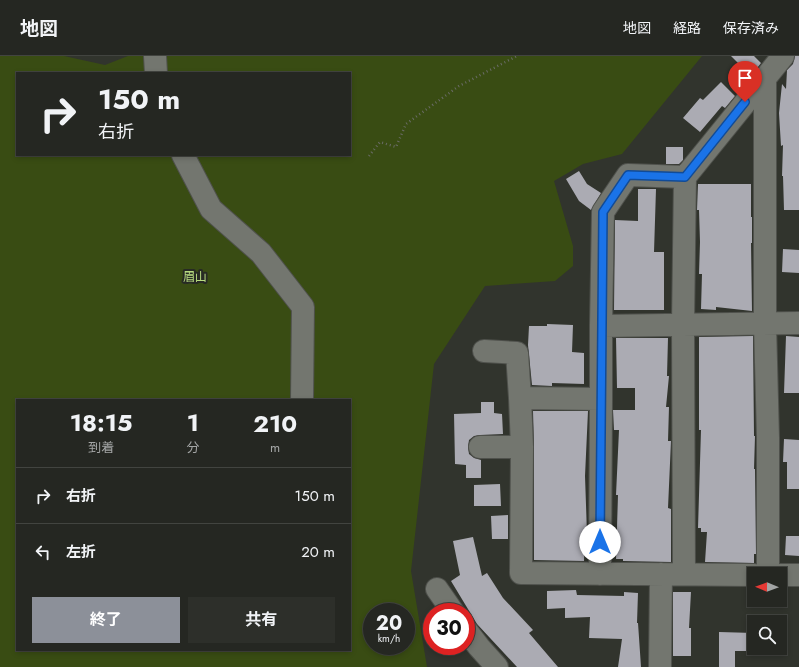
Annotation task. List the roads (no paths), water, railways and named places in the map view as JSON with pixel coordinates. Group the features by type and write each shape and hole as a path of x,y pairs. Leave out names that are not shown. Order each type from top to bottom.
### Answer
{"street":[{"path":"155,56 156,72"},
{"path":"684,574 683,325 685,177 783,56"},
{"path":"765,78 765,324 768,438 768,567"},
{"path":"184,156 211,209 261,253 303,307 302,399"},
{"path":"600,574 603,212 628,175 685,177"},
{"path":"601,326 799,323"},
{"path":"484,351 518,353 522,447 521,573 747,575"},
{"path":"520,398 601,399"},
{"path":"480,447 522,447"},
{"path":"660,667 661,574"},
{"path":"787,575 799,575"},
{"path":"437,589 447,603"},
{"path":"475,642 495,666"}],"park label":[{"name":"眉山","path":"195,277"}]}
